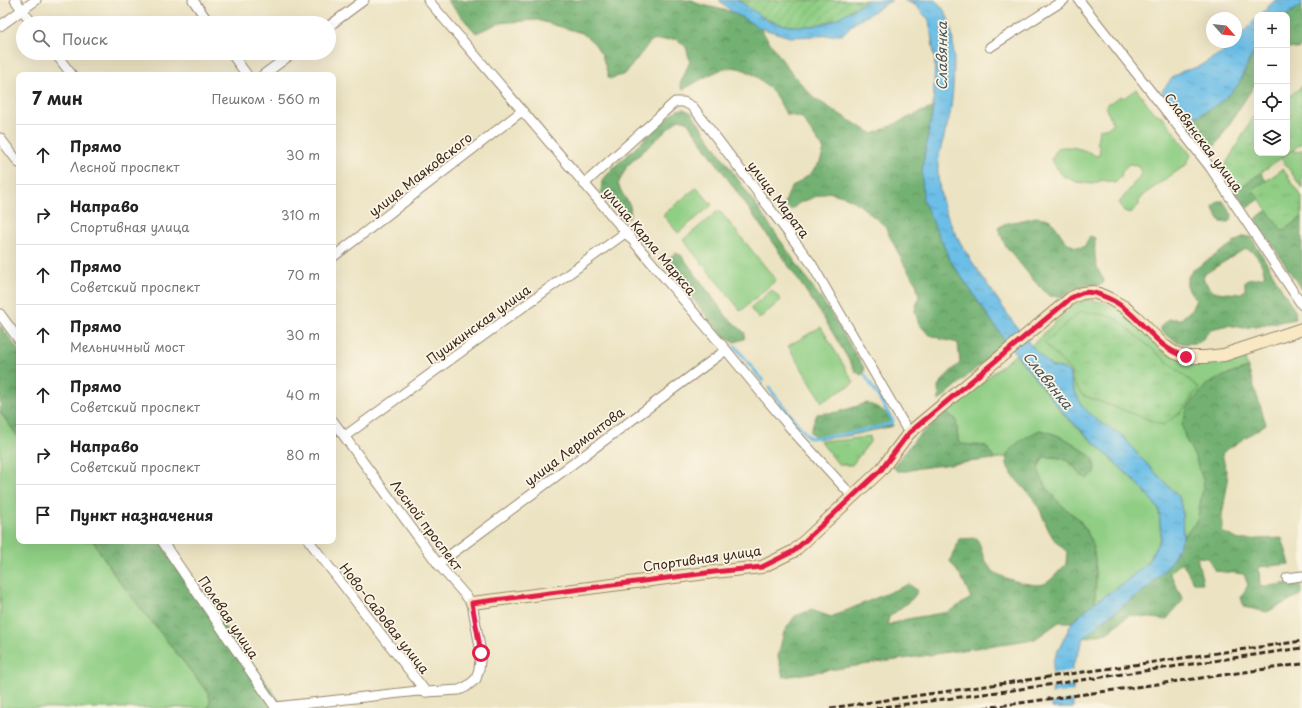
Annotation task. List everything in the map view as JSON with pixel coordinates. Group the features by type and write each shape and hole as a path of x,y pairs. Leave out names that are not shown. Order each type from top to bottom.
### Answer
{"street":[{"path":"15,0 27,16"},
{"path":"0,26 36,0"},
{"path":"193,0 204,16"},
{"path":"336,21 364,0"},
{"name":"улица Карла Маркса","path":"428,0 802,440 853,497"},
{"path":"990,47 1064,0"},
{"name":"Славянская улица","path":"1079,0 1210,167 1302,305"},
{"path":"60,60 70,72"},
{"path":"236,60 245,72"},
{"path":"267,72 283,60"},
{"name":"улица Марата","path":"584,184 675,102 684,102 693,107 811,263 909,433"},
{"name":"улица Маяковского","path":"336,255 522,111"},
{"path":"0,138 16,160"},
{"name":"Пушкинская улица","path":"345,436 625,233"},
{"name":"Спортивная улица","path":"472,603 762,567 794,551 881,470 909,433 1071,298 1082,293 1094,292 1110,298 1136,317 1162,344 1173,352 1186,357 1224,355 1302,329"},
{"path":"0,314 16,336"},
{"name":"улица Лермонтова","path":"438,564 726,350"},
{"name":"Лесной проспект","path":"336,425 438,564 472,603"},
{"name":"Полевая улица","path":"164,544 275,707"},
{"name":"Ново-Садовая улица","path":"311,544 426,692"},
{"path":"1287,578 1302,576"},
{"path":"275,707 418,691 459,690 476,679 479,669 481,653 472,603"}],"green space":[{"path":"447,0 693,0 698,4 732,12 760,28 789,70 814,98 873,134 923,111 933,108 922,169 950,260 1006,342 939,401 938,387 947,375 960,363 958,343 928,334 919,324 915,311 919,296 916,283 905,266 884,225 857,203 846,197 828,192 799,203 791,210 784,204 791,188 811,173 820,162 824,150 802,118 786,114 776,97 765,84 752,74 738,68 723,69 682,90 680,84 690,61 686,47 677,39 651,41 625,74 609,79 602,55 594,43 582,33 537,20 499,23 476,33"},
{"path":"738,0 868,0 852,11 835,19 819,25 803,27 771,21 754,12"},
{"path":"1302,5 1302,45 1298,49 1290,48 1290,13"},
{"path":"1254,52 1254,86 1213,149 1208,152 1204,150 1176,113 1187,119 1203,114 1226,97 1241,80"},
{"path":"1302,86 1302,143 1290,152 1290,120 1290,96"},
{"path":"1136,89 1153,112 1163,117 1191,155 1186,165 1143,195 1139,200 1139,205 1130,213 1124,211 1119,203 1142,173 1137,165 1129,164 1122,171 1121,177 1115,183 1103,180 1092,184 1077,182 1063,176 1051,160 1057,148 1062,147 1077,148 1096,156 1100,154 1097,142 1099,130 1110,127 1113,123 1106,109 1106,105 1121,96 1124,98"},
{"path":"684,109 691,112 828,309 864,368 864,373 861,375 856,372 822,315 687,121 679,119 627,166 618,184 630,206 629,218 623,219 601,192 602,181 612,169 677,110"},
{"path":"1254,116 1254,156 1284,156 1235,191 1221,172"},
{"path":"1302,149 1302,188 1281,158 1284,156 1290,156 1290,151 1292,150 1298,152"},
{"path":"1283,169 1302,197 1302,217 1282,231 1253,190"},
{"path":"1261,173 1266,181 1254,190 1260,199 1247,208 1235,191"},
{"path":"697,187 712,205 678,233 663,215"},
{"path":"1219,201 1223,201 1232,215 1231,220 1226,223 1221,222 1213,209 1214,205"},
{"path":"719,210 776,280 741,311 683,240"},
{"path":"1267,210 1283,231 1302,217 1302,290 1255,219"},
{"path":"1037,217 1050,220 1064,239 1077,247 1084,247 1090,236 1095,238 1095,260 1100,275 1104,280 1103,284 1096,286 1087,285 1073,290 1061,297 1049,296 1035,282 1005,245 998,228 1004,224"},
{"path":"1244,236 1251,237 1295,311 1296,319 1244,328 1228,325 1211,329 1200,342 1188,344 1175,341 1161,331 1161,326 1169,319 1181,319 1191,310 1196,300 1187,286 1187,279 1192,271","holes":["1243,250 1252,251 1255,254 1264,270 1264,277 1248,279 1245,282 1245,290 1240,294 1213,292 1203,279 1205,274"]},
{"path":"675,253 681,255 727,317 745,333 744,339 735,342 723,336 666,267 668,259"},
{"path":"772,290 781,300 759,319 750,308"},
{"path":"1085,300 1098,301 1122,309 1163,352 1243,353 1248,368 1224,376 1185,438 1195,457 1204,482 1197,521 1183,537 1182,511 1179,497 1139,456 1123,436 1095,419 1082,406 1072,386 1069,372 1062,368 1052,367 1031,346 1074,304","holes":["1071,371 1163,425 1133,413 1072,380"]},
{"path":"1080,312 1097,313 1115,318 1199,388 1180,413 1163,425 1082,395 1072,380 1071,371 1044,343"},
{"path":"0,325 16,347 16,434 0,412"},
{"path":"821,327 854,383 822,402 788,346"},
{"path":"1016,354 1065,416 1139,485 1159,509 1161,537 1149,561 1123,584 1095,602 1095,560 1086,530 1080,521 1049,491 1038,469 1043,457 1057,458 1066,460 1070,463 1082,477 1094,459 1068,441 1040,430 1017,445 1006,457 994,459 986,446 961,444 958,440 956,419 945,413"},
{"path":"1248,368 1266,424 1222,453 1228,481 1222,515 1222,532 1239,540 1282,538 1290,564 1259,567 1260,587 1299,582 1302,589 1302,594 1267,612 1244,607 1241,597 1248,585 1244,574 1215,571 1208,558 1197,557 1203,583 1194,583 1182,562 1170,573 1183,600 1166,620 1129,615 1107,633 1084,638 1100,623 1149,587 1170,564 1183,537 1197,521 1204,482 1195,457 1185,438 1182,424 1188,407 1206,385 1224,376"},
{"path":"867,403 883,411 889,417 893,426 847,436 817,439 810,432 817,414 838,412"},
{"path":"0,412 16,434 16,544 95,544 116,577 209,694 210,703 208,708 0,708"},
{"path":"945,413 956,419 958,440 961,444 986,446 994,459 919,468 907,471 897,471 893,467 916,438"},
{"path":"1040,430 1068,441 1094,459 1095,472 1087,479 1082,476 1071,463 1061,458 1043,457 1038,469 1049,491 1080,521 1086,530 1095,560 1095,602 1072,622 1059,622 1035,639 783,677 778,656 784,632 795,616 811,610 831,617 909,584 918,591 912,599 889,617 887,625 907,619 948,612 971,598 963,580 950,561 959,539 977,538 988,565 1001,576 1017,582 1034,585 1046,583 1054,577 1066,564 1067,552 1053,538 1041,511 1029,493 1011,473 1007,462 1007,457 1012,448 1020,441"},
{"path":"870,436 870,442 852,465 839,465 820,441 845,440"},
{"path":"95,544 163,544 285,708 208,708 210,703 209,694 116,577"}],"water":[{"path":"719,0 738,0 768,21 790,26 812,26 833,21 868,0 892,0 853,24 842,35 790,37 760,28 732,12"},
{"name":"Славянка","path":"904,0 935,0 945,12 952,33 954,77 950,114 938,160 938,176 944,208 957,237 1010,318 1038,354 1052,367 1062,368 1069,372 1072,386 1082,406 1095,419 1123,436 1139,456 1179,497 1182,511 1183,537 1170,564 1149,587 1100,623 1084,638 1073,665 1073,708 1052,708 1053,661 1072,622 1095,602 1123,584 1149,561 1161,537 1159,509 1139,485 1065,415 1006,342 950,260 923,200 922,169 933,108 935,61 929,20 915,5"},
{"path":"1275,0 1302,0 1302,5 1290,13 1263,12"},
{"path":"1254,21 1254,53 1237,86 1217,104 1194,117 1187,119 1174,111 1162,91 1173,77 1183,71 1198,67 1228,48 1242,48 1242,33"}],"pier":[{"path":"1075,670 1075,685 1051,688 1051,674"},
{"path":"1075,691 1075,699 1050,703 1051,694"}],"waterway":[{"path":"735,346 763,381"},
{"path":"769,388 810,438 847,434 890,424 893,421 865,375"}],"railway":[{"path":"830,708 1302,641"},
{"path":"876,708 1006,691 1302,648"},
{"path":"984,708 1302,664"}],"route":[{"path":"481,653 472,603 762,567 794,551 881,470 909,433 1071,298 1082,293 1094,292 1110,298 1136,317 1162,344 1173,352 1186,357"}]}
